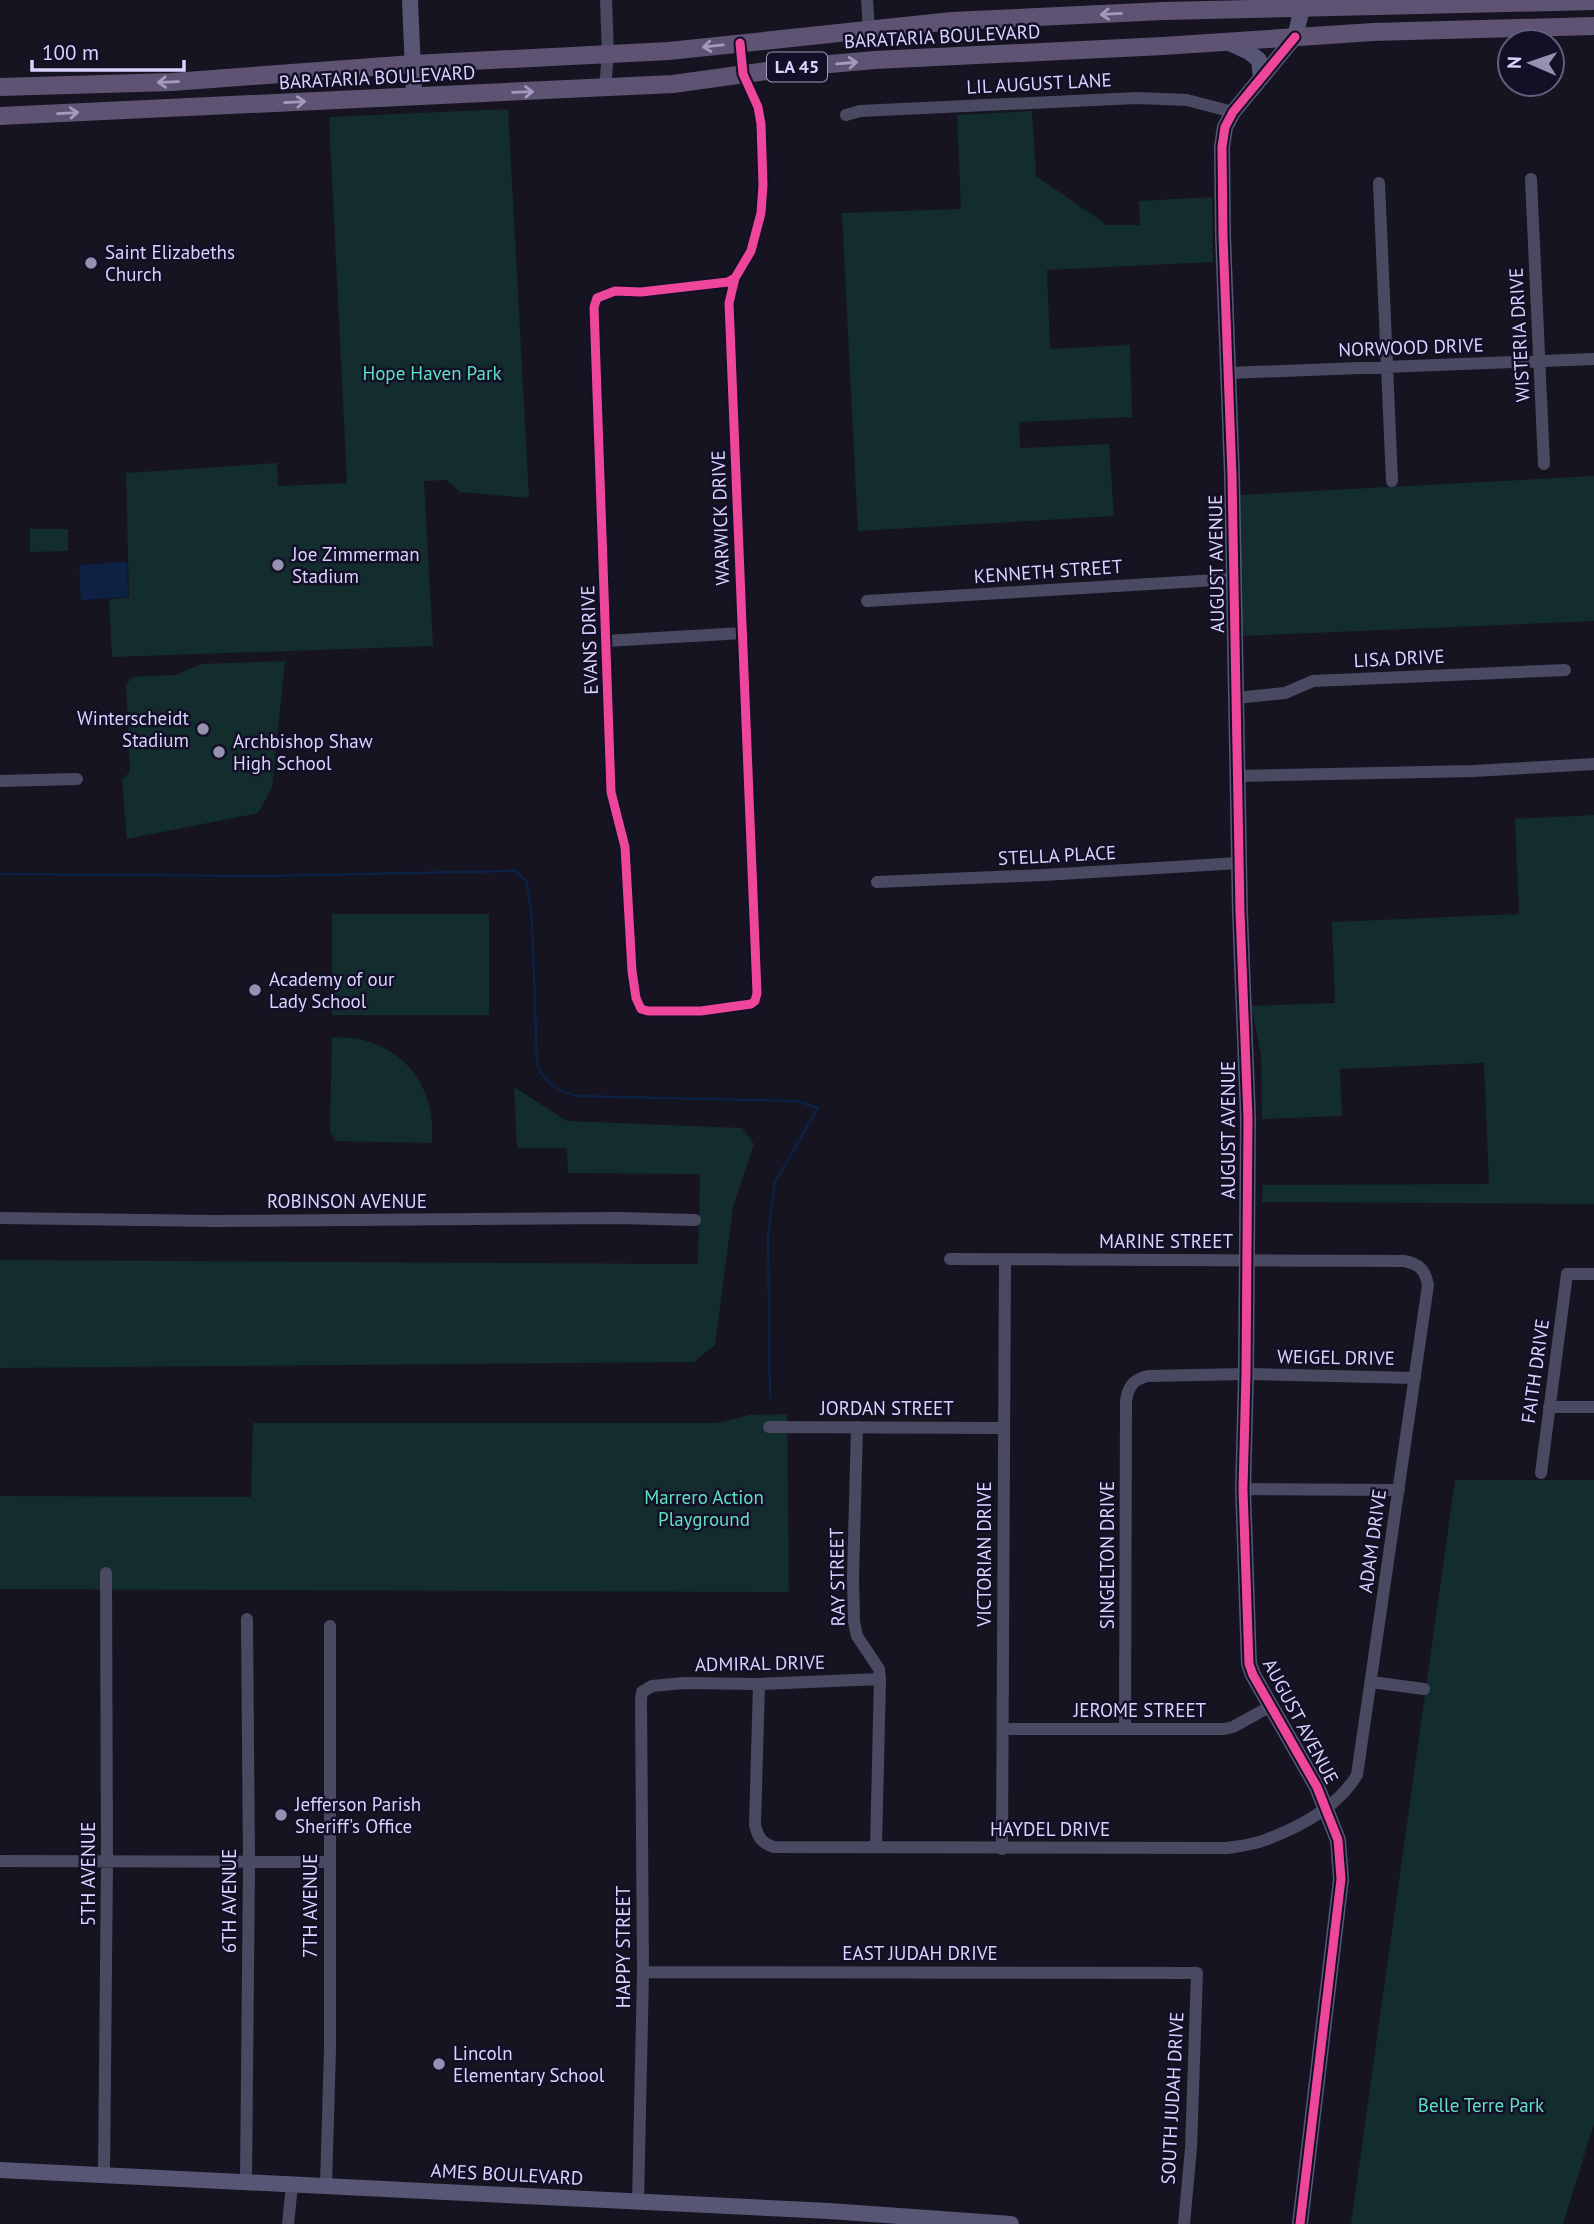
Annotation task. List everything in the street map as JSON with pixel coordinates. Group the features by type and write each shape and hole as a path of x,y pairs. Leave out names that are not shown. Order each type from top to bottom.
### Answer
{"main road":[{"name":"BARATARIA BOULEVARD","path":"0,86 172,82 413,64 608,54 952,21 1164,5 1594,1"},
{"name":"BARATARIA BOULEVARD","path":"0,116 673,84 875,60 1373,32 1594,26"}],"street":[{"path":"410,0 414,96"},
{"path":"605,88 608,54 606,0"},
{"path":"867,0 869,30"},
{"path":"1294,37 1305,3"},
{"name":"AUGUST AVENUE","path":"1294,37 1233,112 1225,127 1222,147 1239,863 1248,1118 1243,1489 1249,1664 1326,1808 1338,1840 1341,1879 1300,2224"},
{"path":"1225,41 1249,52 1259,60 1261,78"},
{"name":"WARWICK DRIVE","path":"636,998 641,1009 648,1011 701,1011 751,1004 757,993 729,303 735,278 751,251 761,212 763,185 761,124 758,107 743,74 740,43"},
{"name":"LIL AUGUST LANE","path":"846,115 860,111 1137,98 1187,100 1233,112"},
{"name":"WISTERIA DRIVE","path":"1531,178 1545,464"},
{"path":"1379,183 1392,481"},
{"name":"EVANS DRIVE","path":"636,998 625,847 611,792 594,307 597,299 615,291 652,291 727,282 735,278"},
{"name":"NORWOOD DRIVE","path":"1229,373 1594,359"},
{"name":"KENNETH STREET","path":"867,601 1233,579"},
{"path":"606,641 743,634"},
{"name":"LISA DRIVE","path":"1236,698 1285,692 1313,681 1565,670"},
{"path":"1237,776 1473,771 1594,764"},
{"path":"0,781 77,779"},
{"name":"STELLA PLACE","path":"877,882 1239,863"},
{"name":"ROBINSON AVENUE","path":"0,1218 214,1221 619,1218 695,1220"},
{"name":"MARINE STREET","path":"950,1259 1404,1261 1422,1268"},
{"name":"VICTORIAN DRIVE","path":"1002,1849 1005,1259"},
{"name":"ADAM DRIVE","path":"1326,1808 1347,1792 1357,1775 1428,1284 1422,1268"},
{"name":"FAITH DRIVE","path":"1541,1473 1567,1274 1594,1274"},
{"name":"WEIGEL DRIVE","path":"1132,1383 1148,1376 1246,1374 1415,1378"},
{"name":"SINGELTON DRIVE","path":"1125,1729 1126,1401 1132,1383"},
{"path":"1549,1407 1594,1407"},
{"name":"JORDAN STREET","path":"769,1427 1004,1428"},
{"name":"RAY STREET","path":"857,1427 854,1622 858,1636 878,1669 880,1679 876,1847"},
{"path":"1243,1489 1399,1490"},
{"name":"5TH AVENUE","path":"104,2175 106,1573"},
{"name":"6TH AVENUE","path":"246,2182 249,1863 247,1619"},
{"name":"7TH AVENUE","path":"326,2186 330,2049 330,1626"},
{"name":"ADMIRAL DRIVE","path":"642,1692 652,1686 684,1683 759,1684 880,1679"},
{"path":"1371,1682 1424,1689"},
{"name":"HAYDEL DRIVE","path":"759,1684 755,1825 758,1837 765,1844 785,1848 1227,1848 1264,1841 1326,1808"},
{"name":"HAPPY STREET","path":"638,2202 643,1972 642,1692"},
{"name":"JEROME STREET","path":"1003,1729 1224,1729 1233,1727 1271,1706"},
{"path":"0,1861 328,1862"},
{"name":"EAST JUDAH DRIVE","path":"643,1972 1197,1973"},
{"name":"SOUTH JUDAH DRIVE","path":"1184,2224 1191,2148 1197,1973"},
{"name":"AMES BOULEVARD","path":"0,2170 638,2202 829,2217 1011,2224"},
{"path":"288,2224 292,2185"}],"green space":[{"name":"Hope Haven Park","path":"508,109 529,498 460,492 447,480 424,481 433,646 112,657 109,600 129,597 126,473 277,463 278,486 347,483 329,117"},
{"path":"1032,111 1036,176 1107,225 1140,225 1139,201 1212,197 1213,262 1047,270 1050,349 1130,345 1132,417 1019,422 1020,448 1109,444 1114,516 858,531 842,213 961,209 957,115"},
{"path":"1594,476 1594,621 1242,636 1239,495"},
{"path":"30,529 68,529 68,551 30,552"},
{"name":"Winterscheidt Stadium","path":"285,661 272,788 258,813 127,839 122,779 130,772 126,685 132,677 176,675 201,664"},
{"path":"1594,815 1594,1204 1262,1202 1263,1185 1489,1184 1484,1063 1340,1069 1342,1116 1262,1119 1261,1055 1251,1006 1335,1003 1332,922 1519,914 1515,819"},
{"path":"332,914 489,914 489,1015 332,1015"},
{"path":"332,1037 357,1038 378,1045 406,1064 417,1077 430,1107 432,1143 335,1141 330,1132"},
{"path":"514,1087 567,1121 742,1128 754,1144 733,1207 715,1345 694,1362 0,1368 0,1260 698,1264 700,1174 568,1173 567,1148 517,1148"},
{"name":"Marrero Action Playground","path":"787,1414 789,1592 0,1589 0,1496 251,1497 253,1423 717,1423 750,1415"},
{"name":"Belle Terre Park","path":"1455,1480 1594,1480 1594,2124 1563,2224 1351,2224"}],"water":[{"path":"127,562 128,597 81,600 79,565"}],"waterway":[{"path":"0,874 266,876 516,871 527,882 532,920 537,1064 543,1076 552,1084 575,1096 797,1101 818,1108 775,1182 768,1234 770,1398"}],"cycle path":[{"path":"1295,37 1233,112 1225,127 1222,147 1232,476 1240,912 1248,1118 1243,1489 1249,1664 1317,1787 1338,1840 1341,1879 1300,2224"},
{"path":"735,278 728,282 641,292 615,291 597,298 594,307 611,792 625,847 636,998 641,1009 648,1011 701,1011 751,1004 757,993 729,303 735,278 751,251 761,213 763,185 761,124 758,107 743,74 740,43"}],"place":[{"name":"Saint Elizabeths Church","path":"91,263"},
{"name":"Joe Zimmerman Stadium","path":"278,565"},
{"name":"Winterscheidt Stadium","path":"203,729"},
{"name":"Archbishop Shaw High School","path":"219,752"},
{"name":"Academy of our Lady School","path":"255,990"},
{"name":"Jefferson Parish Sheriff's Office","path":"281,1815"},
{"name":"Lincoln Elementary School","path":"439,2064"}]}
